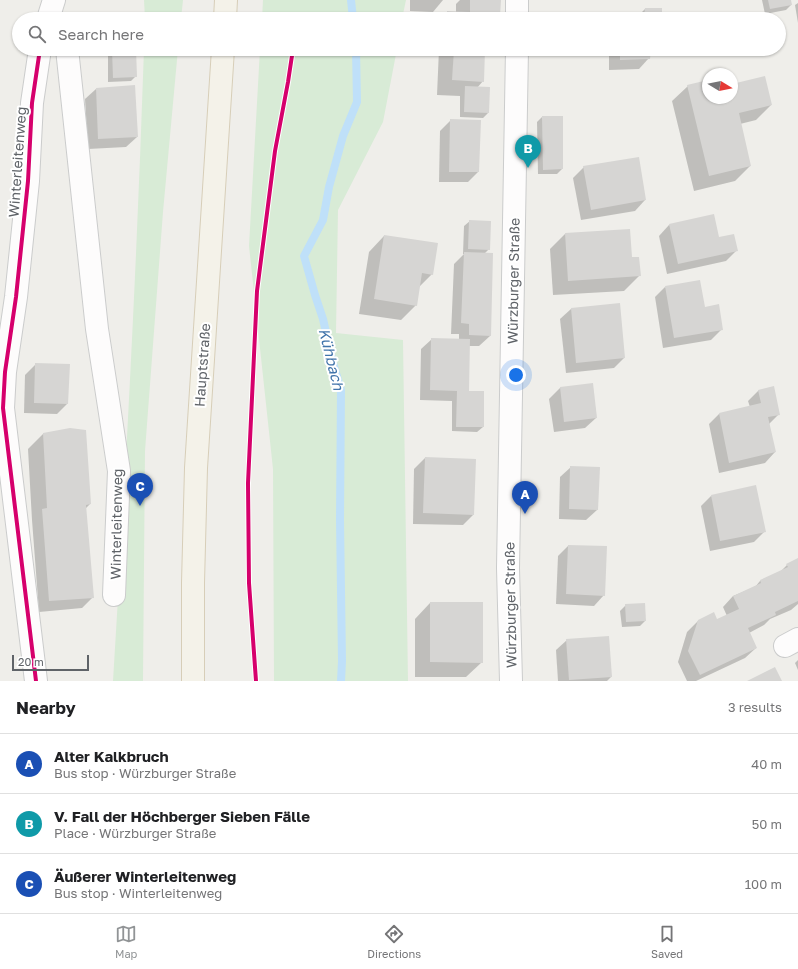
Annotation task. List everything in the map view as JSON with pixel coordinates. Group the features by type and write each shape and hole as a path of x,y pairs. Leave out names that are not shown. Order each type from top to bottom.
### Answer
{"main road":[{"path":"225,12 226,0"},
{"name":"Hauptstraße","path":"193,681 193,583 196,468 223,56"}],"street":[{"path":"517,0 517,12"},
{"name":"Winterleitenweg","path":"36,681 3,408 5,372 16,297 28,181 32,103 39,56"},
{"name":"Winterleitenweg","path":"68,56 97,329 119,471 114,595"},
{"name":"Würzburger Straße","path":"511,681 508,568 517,56"}],"green space":[{"path":"144,0 183,0 182,12 145,12"},
{"path":"263,0 406,0 403,12 262,12"},
{"path":"144,56 177,56 163,212 145,451 143,681 113,681 131,365"},
{"path":"260,56 396,56 383,122 338,210 336,333 403,340 408,681 274,681 273,469 249,246"}],"building":[{"path":"470,0 501,0 500,12 470,12"},
{"path":"768,0 791,0 792,5 770,9"},
{"path":"645,8 662,8 662,12 645,12"},
{"path":"447,11 470,12 447,12"},
{"path":"112,56 136,56 137,77 113,78"},
{"path":"454,56 485,56 484,82 452,80"},
{"path":"620,56 650,56 650,59 620,60"},
{"path":"765,76 772,105 739,113 751,166 709,176 687,85 702,81 702,104 738,104 738,83"},
{"path":"135,85 138,137 98,139 96,88"},
{"path":"465,86 490,87 489,113 464,112"},
{"path":"542,116 563,116 563,169 543,170"},
{"path":"450,119 481,120 479,172 449,172"},
{"path":"639,157 646,200 591,210 583,166"},
{"path":"714,214 719,237 734,234 738,251 678,264 669,224"},
{"path":"469,220 491,221 490,250 468,249"},
{"path":"630,229 632,257 639,257 641,276 568,281 565,233"},
{"path":"384,235 438,243 433,275 422,273 417,306 374,299"},
{"path":"464,252 493,253 491,336 469,335 469,324 461,323"},
{"path":"700,280 705,307 719,304 723,330 674,338 665,286"},
{"path":"620,303 625,358 576,363 571,308"},
{"path":"431,338 470,339 469,391 484,391 484,427 456,427 457,391 430,390"},
{"path":"35,363 70,364 68,404 34,403"},
{"path":"593,383 597,418 564,422 560,387"},
{"path":"774,386 780,415 768,417 776,452 729,463 719,413 761,403 758,390"},
{"path":"70,428 86,430 91,504 86,505 94,598 49,601 42,509 47,508 43,433"},
{"path":"425,457 476,459 474,515 423,513"},
{"path":"570,466 600,467 598,510 569,509"},
{"path":"756,485 766,532 720,541 711,495"},
{"path":"568,545 607,546 605,596 566,594"},
{"path":"798,558 798,601 775,612 776,615 748,628 757,648 700,675 688,651 698,620 714,612 717,619 739,609 733,596 761,583 760,580 788,567 786,564"},
{"path":"430,602 483,602 483,663 430,662"},
{"path":"645,603 646,621 626,622 625,604"},
{"path":"609,636 612,677 569,680 566,639"},
{"path":"775,667 782,681 747,681"}],"waterway":[{"name":"Kühbach","path":"351,0 352,12"},
{"name":"Kühbach","path":"341,681 341,390 323,319 304,256 323,220 329,187 343,136 357,102 356,56"}],"cycle path":[{"path":"36,681 3,408 5,372 16,297 28,181 32,103 39,56"},
{"path":"256,681 249,583 248,483 257,291 275,151 292,56"}],"place":[{"name":"V. Fall der Höchberger Sieben Fälle","path":"528,168"},
{"name":"Äußerer Winterleitenweg","path":"140,506"},
{"name":"Alter Kalkbruch","path":"525,514"}]}
